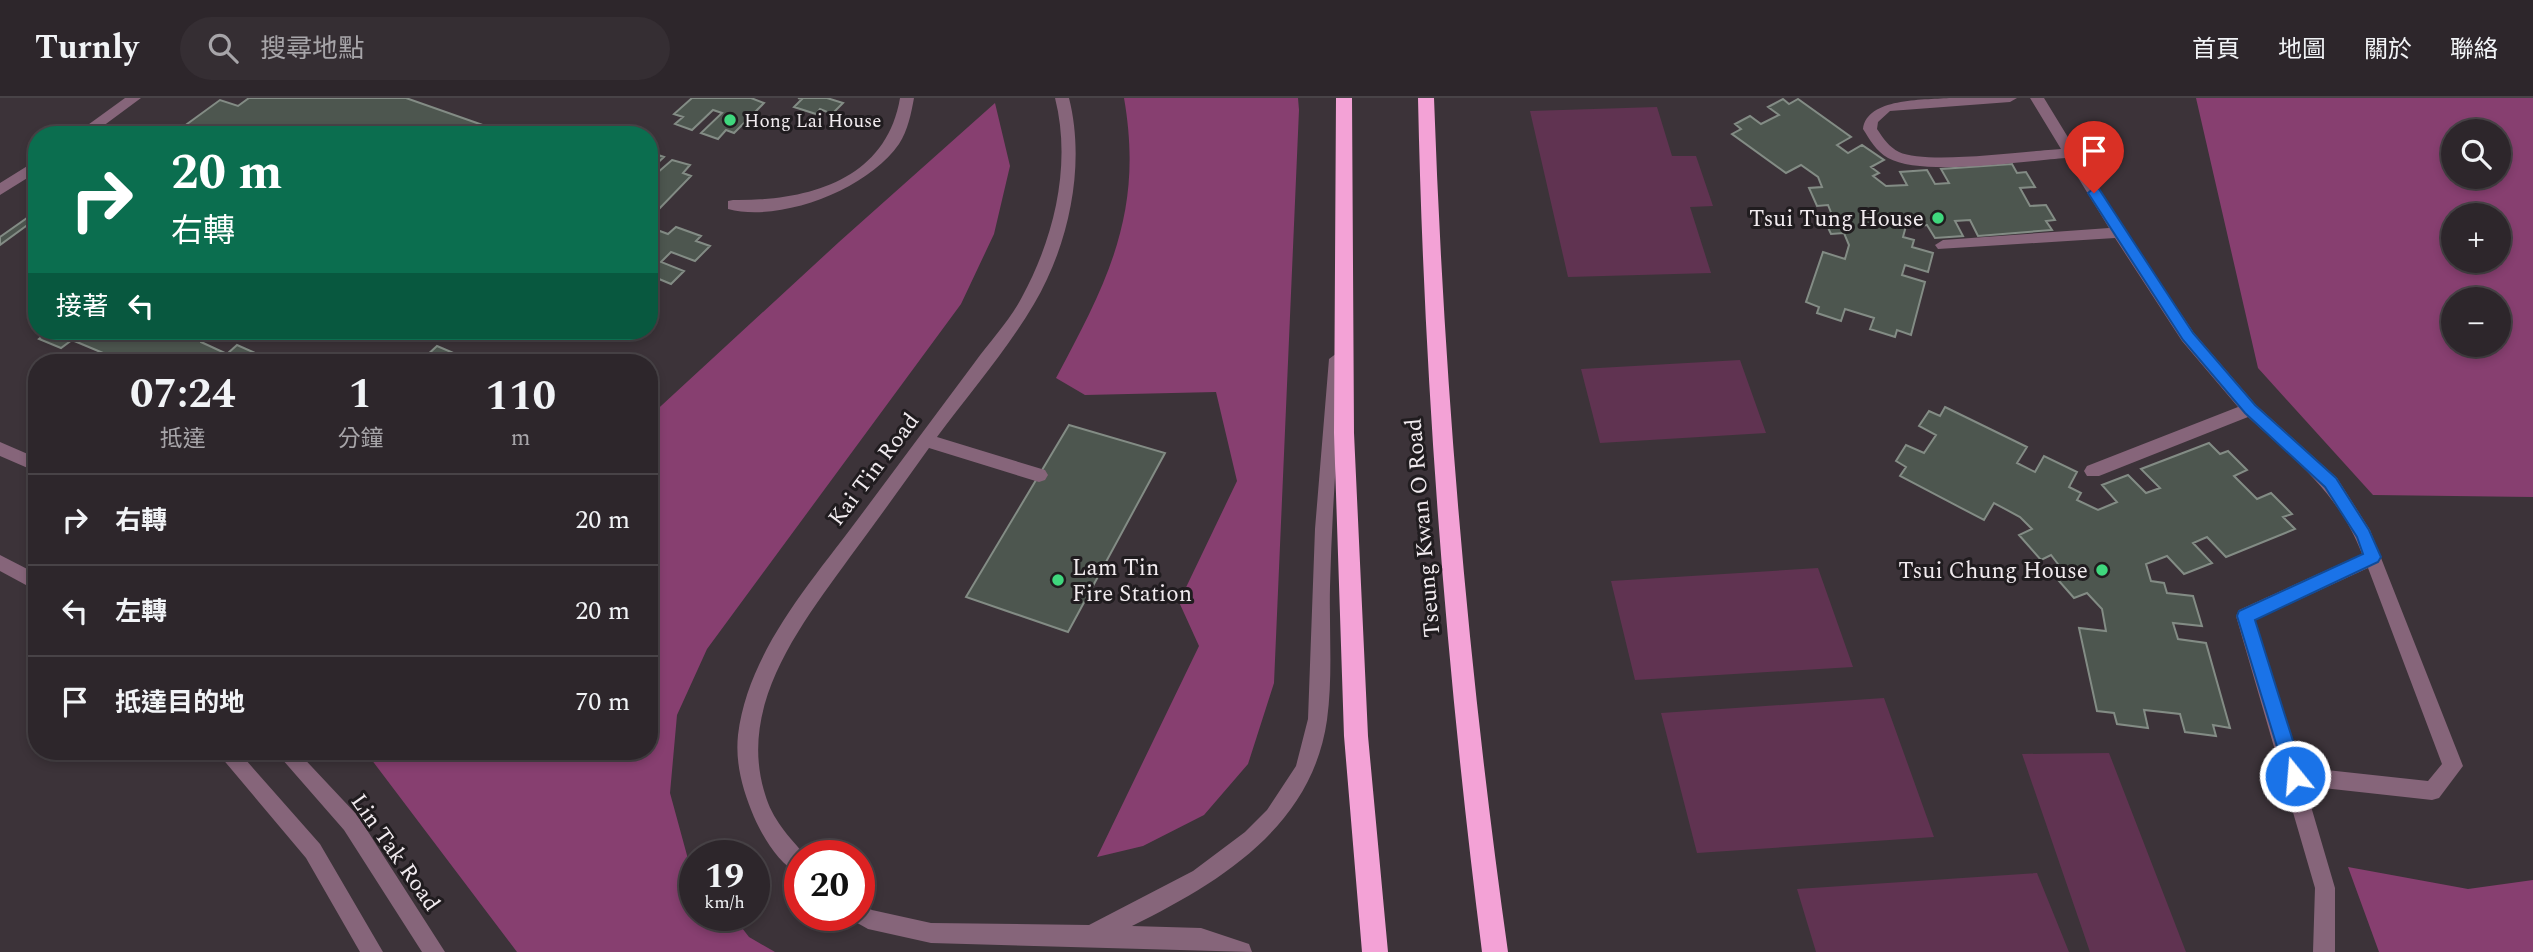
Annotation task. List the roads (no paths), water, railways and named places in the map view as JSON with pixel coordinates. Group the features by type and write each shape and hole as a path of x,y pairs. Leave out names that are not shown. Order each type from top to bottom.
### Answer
{"highway":[{"path":"1345,98 1344,433 1356,736 1375,952"},
{"name":"Tseung Kwan O Road","path":"1426,98 1428,209 1441,418 1467,742 1494,952"}],"street":[{"path":"94,126 134,98"},
{"path":"733,205 776,205 818,196 856,178 884,155 899,131 907,98"},
{"name":"Kai Tin Road","path":"784,844 770,827 748,772 751,706 777,648 809,599 1028,301 1058,232 1068,171 1066,114 1062,98"},
{"path":"2010,98 1886,107 1871,120 1870,129 1883,148 1895,156 1923,163 2070,153"},
{"path":"2037,98 2119,233 2188,337 2250,409 2331,482 2364,535 2453,766 2432,790 2295,776"},
{"path":"0,190 28,171"},
{"path":"1943,245 2119,233"},
{"path":"1088,937 1153,905 1222,862 1265,825 1282,806 1293,793 1307,763 1317,737 1332,401 1343,300"},
{"path":"2093,471 2250,409"},
{"path":"927,440 1039,475"},
{"path":"0,449 28,461"},
{"path":"2324,952 2325,888 2295,776 2245,616 2373,557"},
{"path":"0,562 28,578"},
{"path":"234,760 313,851 372,952"},
{"name":"Lin Tak Road","path":"293,760 351,823 434,952"},
{"path":"875,921 931,933 1201,938 1241,952"}],"place":[{"name":"Hong Lai House","path":"730,120"},
{"name":"Tsui Tung House","path":"1938,218"},
{"name":"Tsui Chung House","path":"2102,570"},
{"name":"Lam Tin Fire Station","path":"1058,580"}]}
